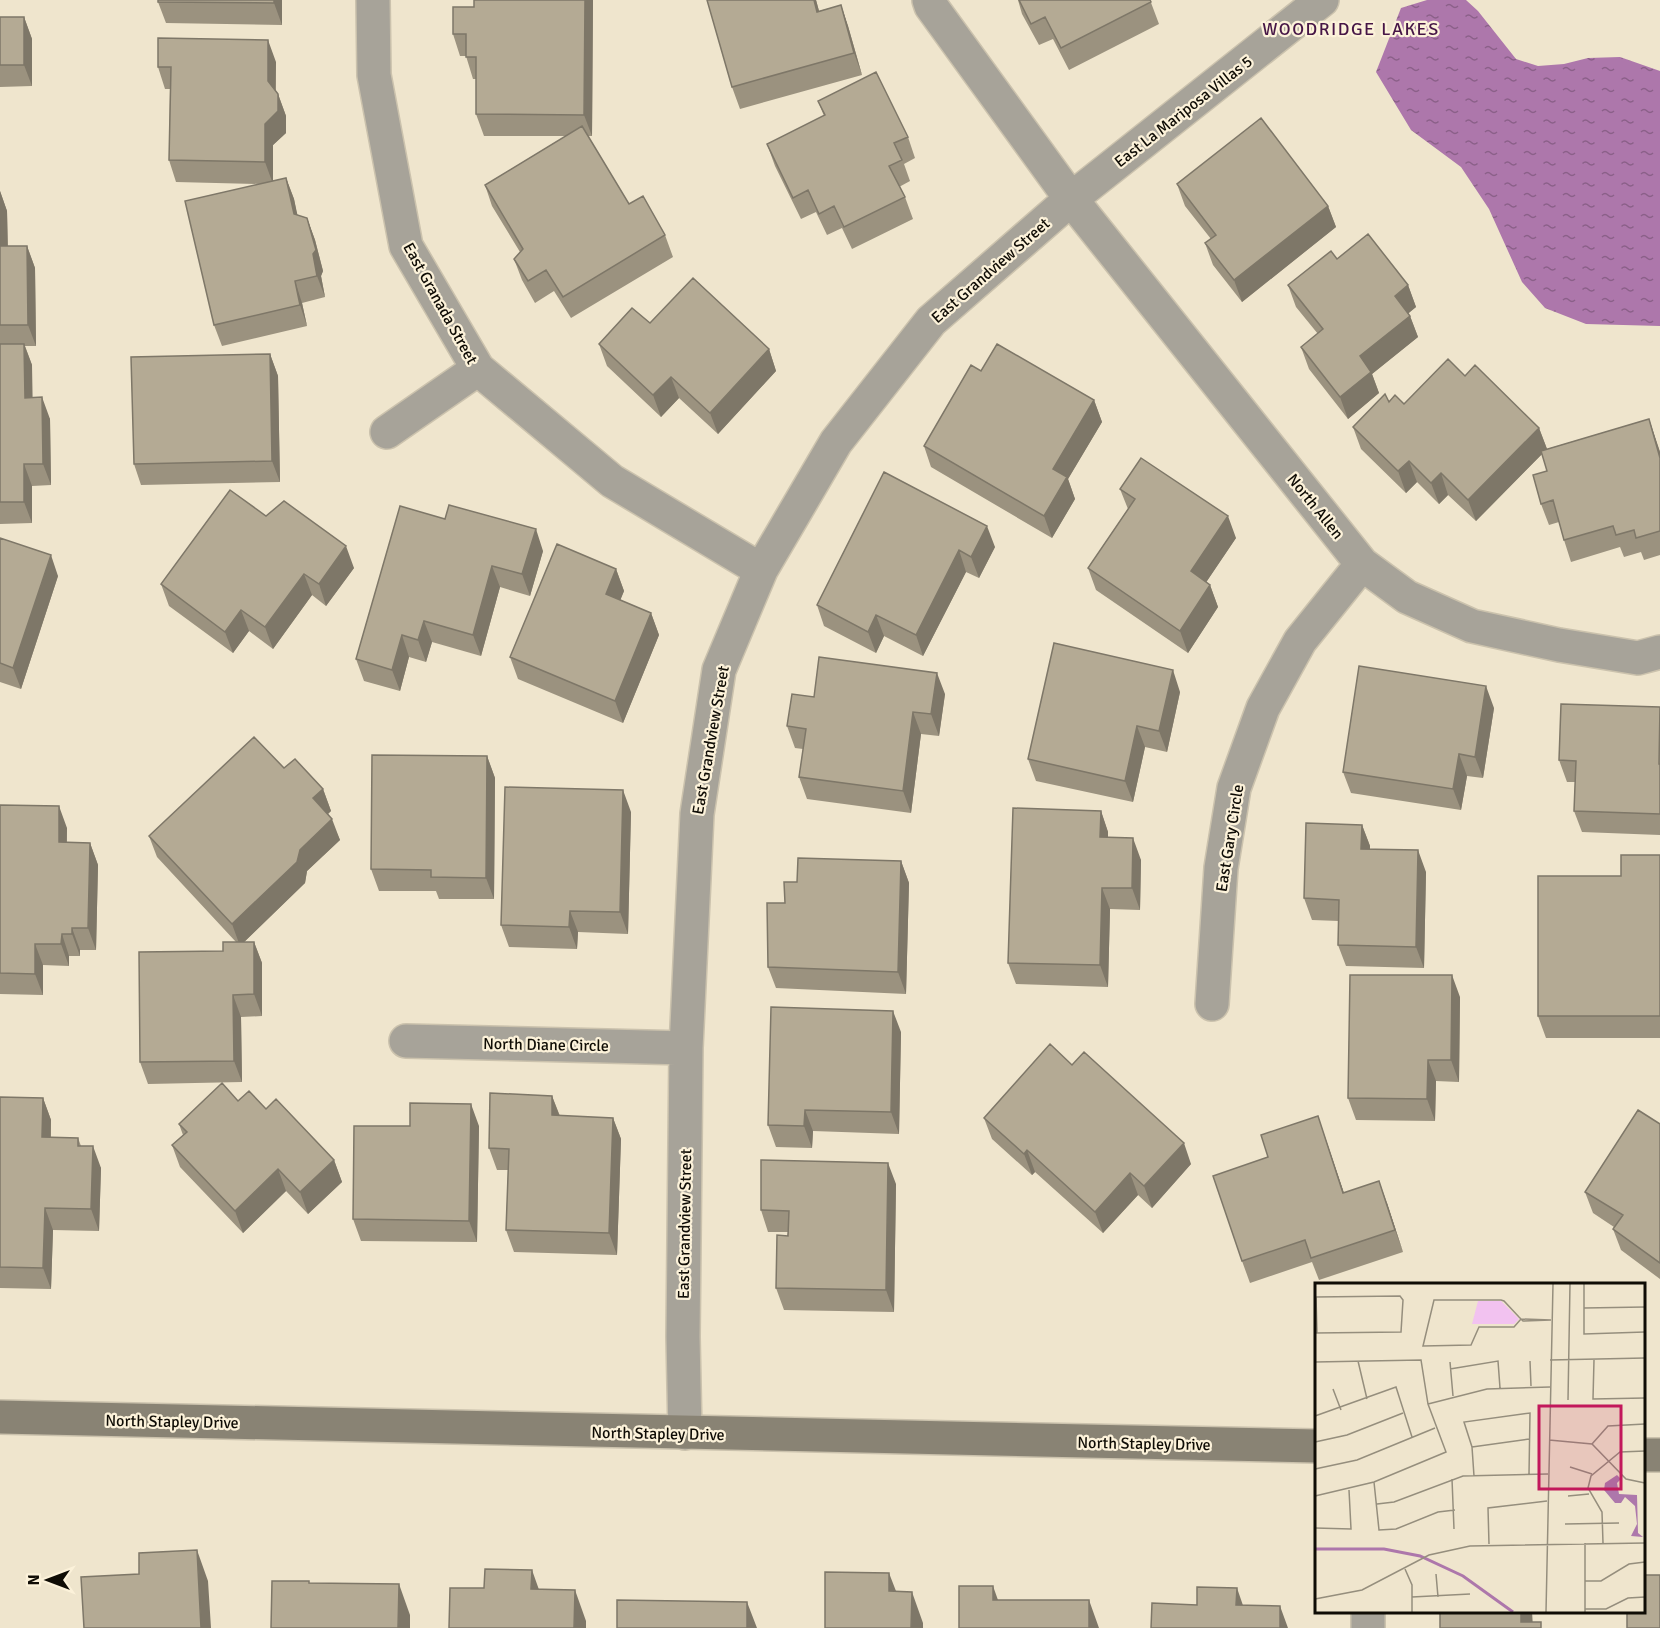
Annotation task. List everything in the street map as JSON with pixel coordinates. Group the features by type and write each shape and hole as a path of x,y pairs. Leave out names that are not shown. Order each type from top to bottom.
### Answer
{"main road":[{"name":"North Stapley Drive","path":"0,1417 1315,1446"}],"street":[{"name":"East Granada Street","path":"373,0 374,75 406,246 478,369 612,481 761,570"},
{"path":"929,0 931,6 1071,199"},
{"name":"East La Mariposa Villas 5","path":"1071,199 1323,0"},
{"name":"North Allen","path":"1071,199 1362,564 1407,597 1472,626 1559,645 1638,658 1660,652"},
{"name":"East Grandview Street","path":"685,1433 683,1325 686,1048 697,814 719,670 761,570 836,441 931,321 1071,199"},
{"path":"387,432 478,369"},
{"name":"East Gary Circle","path":"1212,1004 1221,868 1234,788 1263,708 1300,641 1362,564"},
{"name":"North Diane Circle","path":"406,1041 686,1048"}],"water":[{"path":"1427,0 1466,0 1478,11 1516,59 1538,66 1564,64 1588,58 1620,57 1660,71 1660,326 1586,324 1545,308 1522,282 1489,209 1461,167 1411,130 1376,72 1401,8"}],"building":[{"path":"158,0 274,0 274,3 158,2"},
{"path":"474,0 585,0 584,115 476,114 476,57 466,57 466,34 453,34 453,7 474,7"},
{"path":"707,0 814,0 817,12 841,5 854,53 732,87"},
{"path":"1019,0 1150,0 1151,2 1061,48 1045,17 1031,24"},
{"path":"0,17 24,17 24,65 0,65"},
{"path":"158,38 268,40 268,81 278,94 278,111 265,124 265,162 169,160 171,67 158,67"},
{"path":"876,72 908,137 894,143 902,160 889,166 905,197 844,227 834,206 819,214 808,190 793,198 767,144 825,115 818,101"},
{"path":"1261,118 1328,206 1234,280 1205,243 1216,235 1177,184"},
{"path":"582,126 629,204 643,196 665,235 563,297 546,270 528,281 514,259 523,249 485,185"},
{"path":"286,178 294,214 307,218 316,250 313,254 317,276 295,281 300,305 214,325 185,201"},
{"path":"1368,234 1408,285 1395,296 1410,316 1360,356 1371,372 1340,397 1301,347 1323,329 1288,285 1331,251 1337,259"},
{"path":"0,246 27,246 28,325 0,325"},
{"path":"693,278 769,349 710,413 671,377 653,395 599,344 632,308 650,323"},
{"path":"0,344 24,344 25,398 42,397 43,464 24,464 24,502 0,502"},
{"path":"997,344 1094,400 1053,469 1067,477 1044,516 924,446 971,365 981,371"},
{"path":"270,354 272,461 134,464 131,357"},
{"path":"1448,359 1465,376 1475,365 1539,428 1468,500 1441,473 1431,483 1409,461 1398,471 1353,427 1385,394 1389,402 1395,395 1404,404"},
{"path":"1649,419 1660,458 1660,531 1636,538 1634,530 1616,535 1613,526 1564,540 1553,500 1541,504 1533,475 1547,471 1541,451"},
{"path":"1141,458 1228,516 1191,571 1210,585 1180,631 1088,568 1135,499 1120,489"},
{"path":"884,472 987,526 971,557 959,550 916,635 876,615 868,632 817,605"},
{"path":"230,490 266,516 284,501 346,546 319,584 304,574 265,627 241,610 225,632 161,584"},
{"path":"449,505 536,529 522,574 492,566 473,635 424,621 418,640 402,635 392,670 356,659 400,506 445,519"},
{"path":"0,538 51,555 13,668 0,663"},
{"path":"557,544 616,569 606,594 651,613 615,701 510,657"},
{"path":"1054,643 1173,670 1159,731 1137,726 1125,781 1028,759"},
{"path":"819,657 937,673 931,714 913,712 903,791 799,777 806,729 787,726 792,694 814,697"},
{"path":"1359,666 1486,686 1475,757 1459,754 1453,789 1343,772"},
{"path":"1561,704 1660,707 1660,814 1574,811 1576,761 1559,760"},
{"path":"254,737 284,768 295,759 323,789 313,798 332,819 300,850 297,862 232,924 149,836"},
{"path":"372,755 487,756 486,878 431,877 431,870 371,869"},
{"path":"505,787 623,790 620,912 570,911 569,927 501,925"},
{"path":"0,805 59,806 59,842 90,843 88,928 72,928 72,934 62,934 61,944 35,944 35,974 0,973"},
{"path":"1013,808 1101,811 1100,837 1133,838 1132,888 1102,888 1100,965 1008,963"},
{"path":"1306,823 1362,825 1361,849 1418,850 1416,947 1338,945 1339,900 1304,898"},
{"path":"1621,855 1660,855 1660,1016 1538,1016 1538,876 1621,876"},
{"path":"798,858 901,861 898,972 768,967 767,903 785,903 784,882 797,882"},
{"path":"223,942 254,942 254,994 233,995 234,1061 140,1062 139,952 223,951"},
{"path":"1350,975 1452,975 1451,1060 1428,1060 1427,1099 1348,1098"},
{"path":"771,1007 893,1011 891,1112 805,1110 804,1126 768,1125"},
{"path":"1050,1044 1072,1065 1084,1052 1184,1143 1144,1186 1130,1173 1095,1212 1027,1150 1024,1154 984,1118"},
{"path":"222,1083 238,1101 249,1091 266,1109 276,1099 334,1160 300,1192 278,1169 235,1211 172,1145 187,1132 179,1124"},
{"path":"490,1093 552,1096 552,1115 613,1118 609,1233 506,1230 509,1149 489,1148"},
{"path":"0,1097 43,1098 42,1137 78,1138 78,1146 93,1146 91,1209 45,1208 43,1268 0,1267"},
{"path":"410,1103 471,1104 469,1221 353,1219 354,1126 410,1126"},
{"path":"1638,1110 1660,1124 1660,1263 1613,1229 1623,1215 1585,1192"},
{"path":"1318,1116 1343,1193 1379,1181 1395,1230 1311,1258 1305,1240 1242,1261 1213,1176 1268,1157 1261,1135"},
{"path":"761,1160 888,1163 886,1290 776,1288 777,1235 788,1236 789,1211 761,1210"},
{"path":"197,1550 201,1628 84,1628 81,1577 139,1574 139,1553"},
{"path":"485,1569 532,1570 531,1589 575,1590 574,1628 449,1628 450,1588 484,1588"},
{"path":"825,1572 889,1573 889,1591 912,1592 911,1628 825,1628"},
{"path":"1645,1575 1660,1575 1660,1628 1627,1628 1627,1613 1645,1613"},
{"path":"272,1581 399,1584 398,1628 271,1628"},
{"path":"959,1586 993,1586 993,1600 1089,1600 1089,1628 959,1628"},
{"path":"1197,1587 1237,1588 1236,1605 1280,1606 1280,1628 1151,1628 1152,1603 1197,1605"},
{"path":"617,1600 747,1602 747,1628 617,1628"},
{"path":"1440,1613 1521,1613 1521,1622 1541,1622 1541,1628 1440,1628"}],"district":[{"name":"WOODRIDGE LAKES","path":"1351,29"}]}
